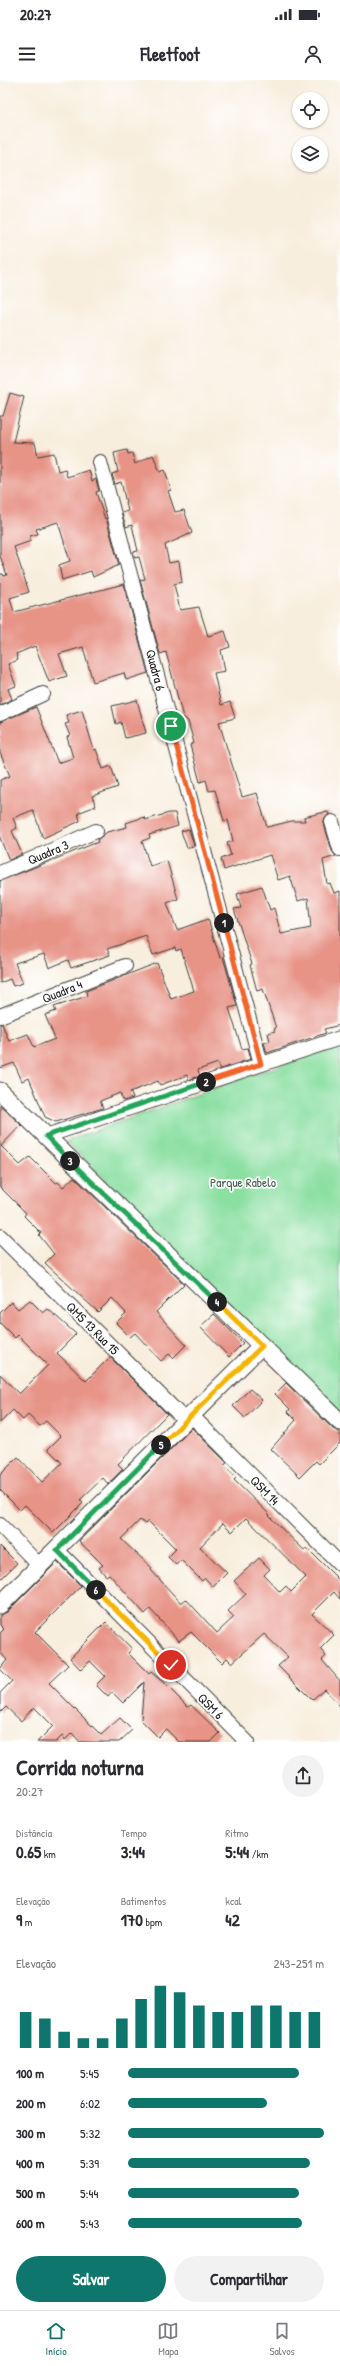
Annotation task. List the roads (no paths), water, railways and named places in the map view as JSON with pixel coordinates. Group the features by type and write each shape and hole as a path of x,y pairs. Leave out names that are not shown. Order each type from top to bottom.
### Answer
{"street":[{"name":"Quadra 6","path":"100,462 261,1064"},
{"path":"0,714 44,694"},
{"path":"332,822 340,849"},
{"name":"Quadra 3","path":"0,873 96,831"},
{"name":"Quadra 4","path":"0,1016 125,966"},
{"path":"46,1136 340,1038"},
{"path":"0,1091 340,1422"},
{"name":"QMS 13 Rua 15","path":"0,1236 188,1417"},
{"path":"0,1605 57,1550 188,1417 262,1346"},
{"name":"QSM 14","path":"188,1417 340,1564"},
{"path":"0,1525 40,1566"},
{"name":"QSM 6","path":"57,1550 247,1742"}],"park label":[{"name":"Parque Rabelo","path":"243,1182"}]}
